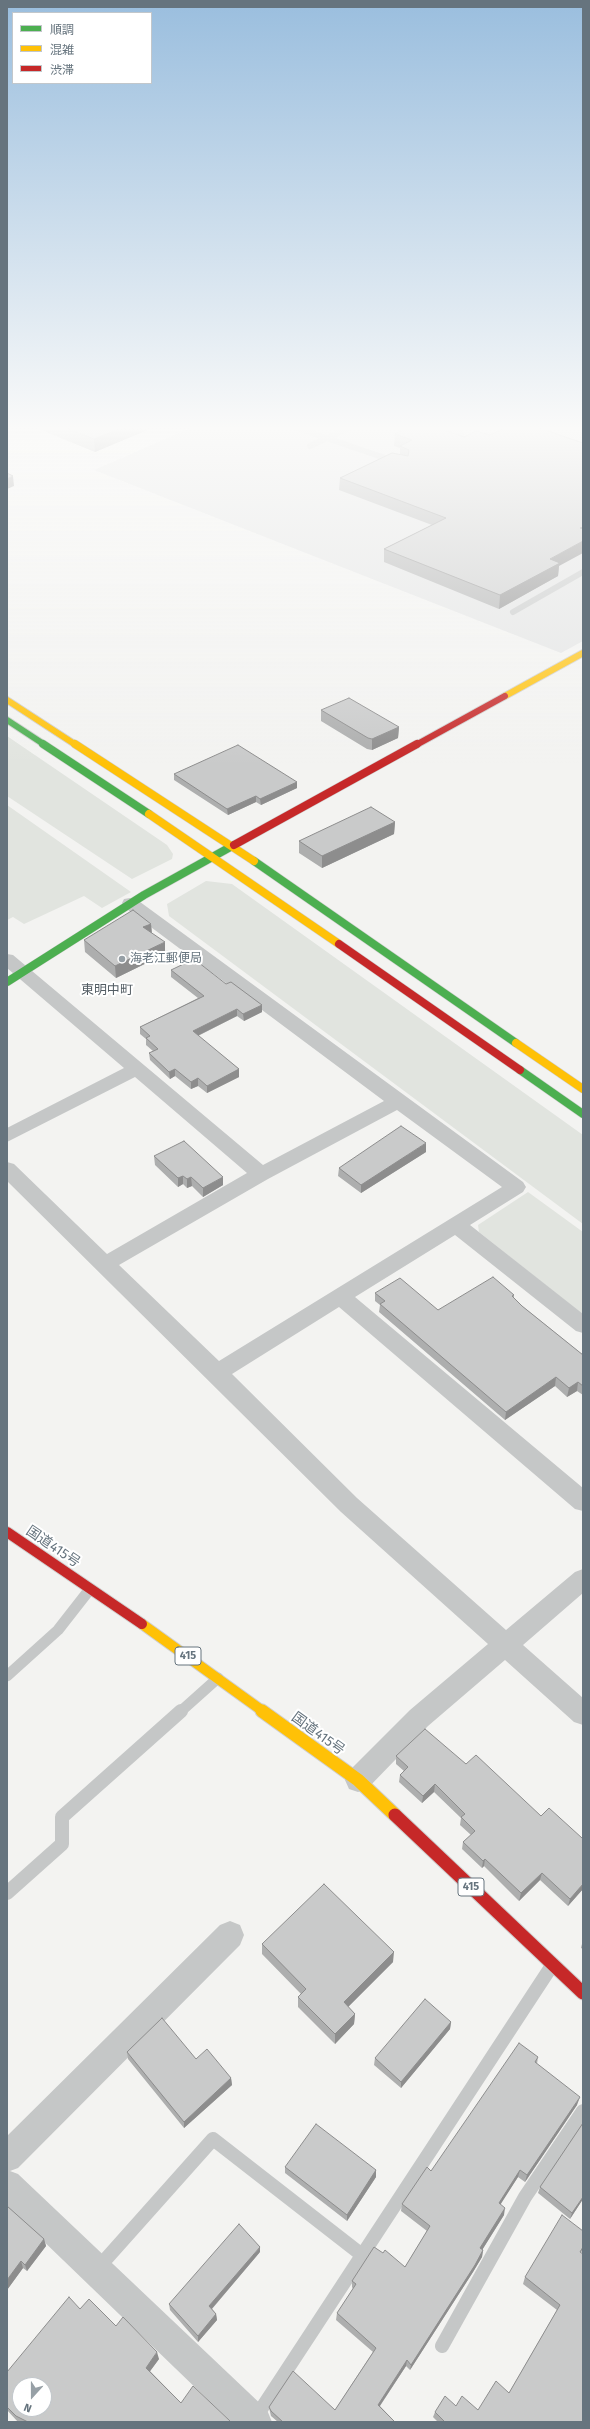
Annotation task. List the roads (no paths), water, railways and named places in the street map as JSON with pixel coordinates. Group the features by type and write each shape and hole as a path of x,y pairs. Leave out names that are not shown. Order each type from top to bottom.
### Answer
{"main road":[{"path":"7,982 130,903 583,653"},
{"path":"7,700 232,846 583,1089"},
{"path":"7,720 213,856 583,1114"},
{"name":"国道415号","path":"9,1537 90,1589 218,1678 358,1780 583,1993"}],"street":[{"path":"130,903 398,1102 516,1187 217,1373"},
{"path":"7,959 261,1174"},
{"path":"7,1136 136,1069"},
{"path":"105,1264 261,1174 398,1102"},
{"path":"7,1169 217,1373 349,1505 493,1655 583,1714"},
{"path":"456,1225 583,1325"},
{"path":"341,1297 583,1502"},
{"path":"358,1780 419,1718 583,1579"},
{"path":"7,2157 230,1935"},
{"path":"7,2185 255,2421"}],"lane":[{"path":"513,612 583,572"},
{"path":"7,1676 58,1630 90,1589"},
{"path":"7,1893 62,1844 62,1818 218,1678"},
{"path":"255,2421 552,1965"},
{"path":"442,2346 525,2197 583,2111"},
{"path":"96,2271 213,2139 362,2255"}],"place":[{"name":"海老江郵便局","path":"122,959"}],"district":[{"name":"東明中町","path":"107,990"}]}
